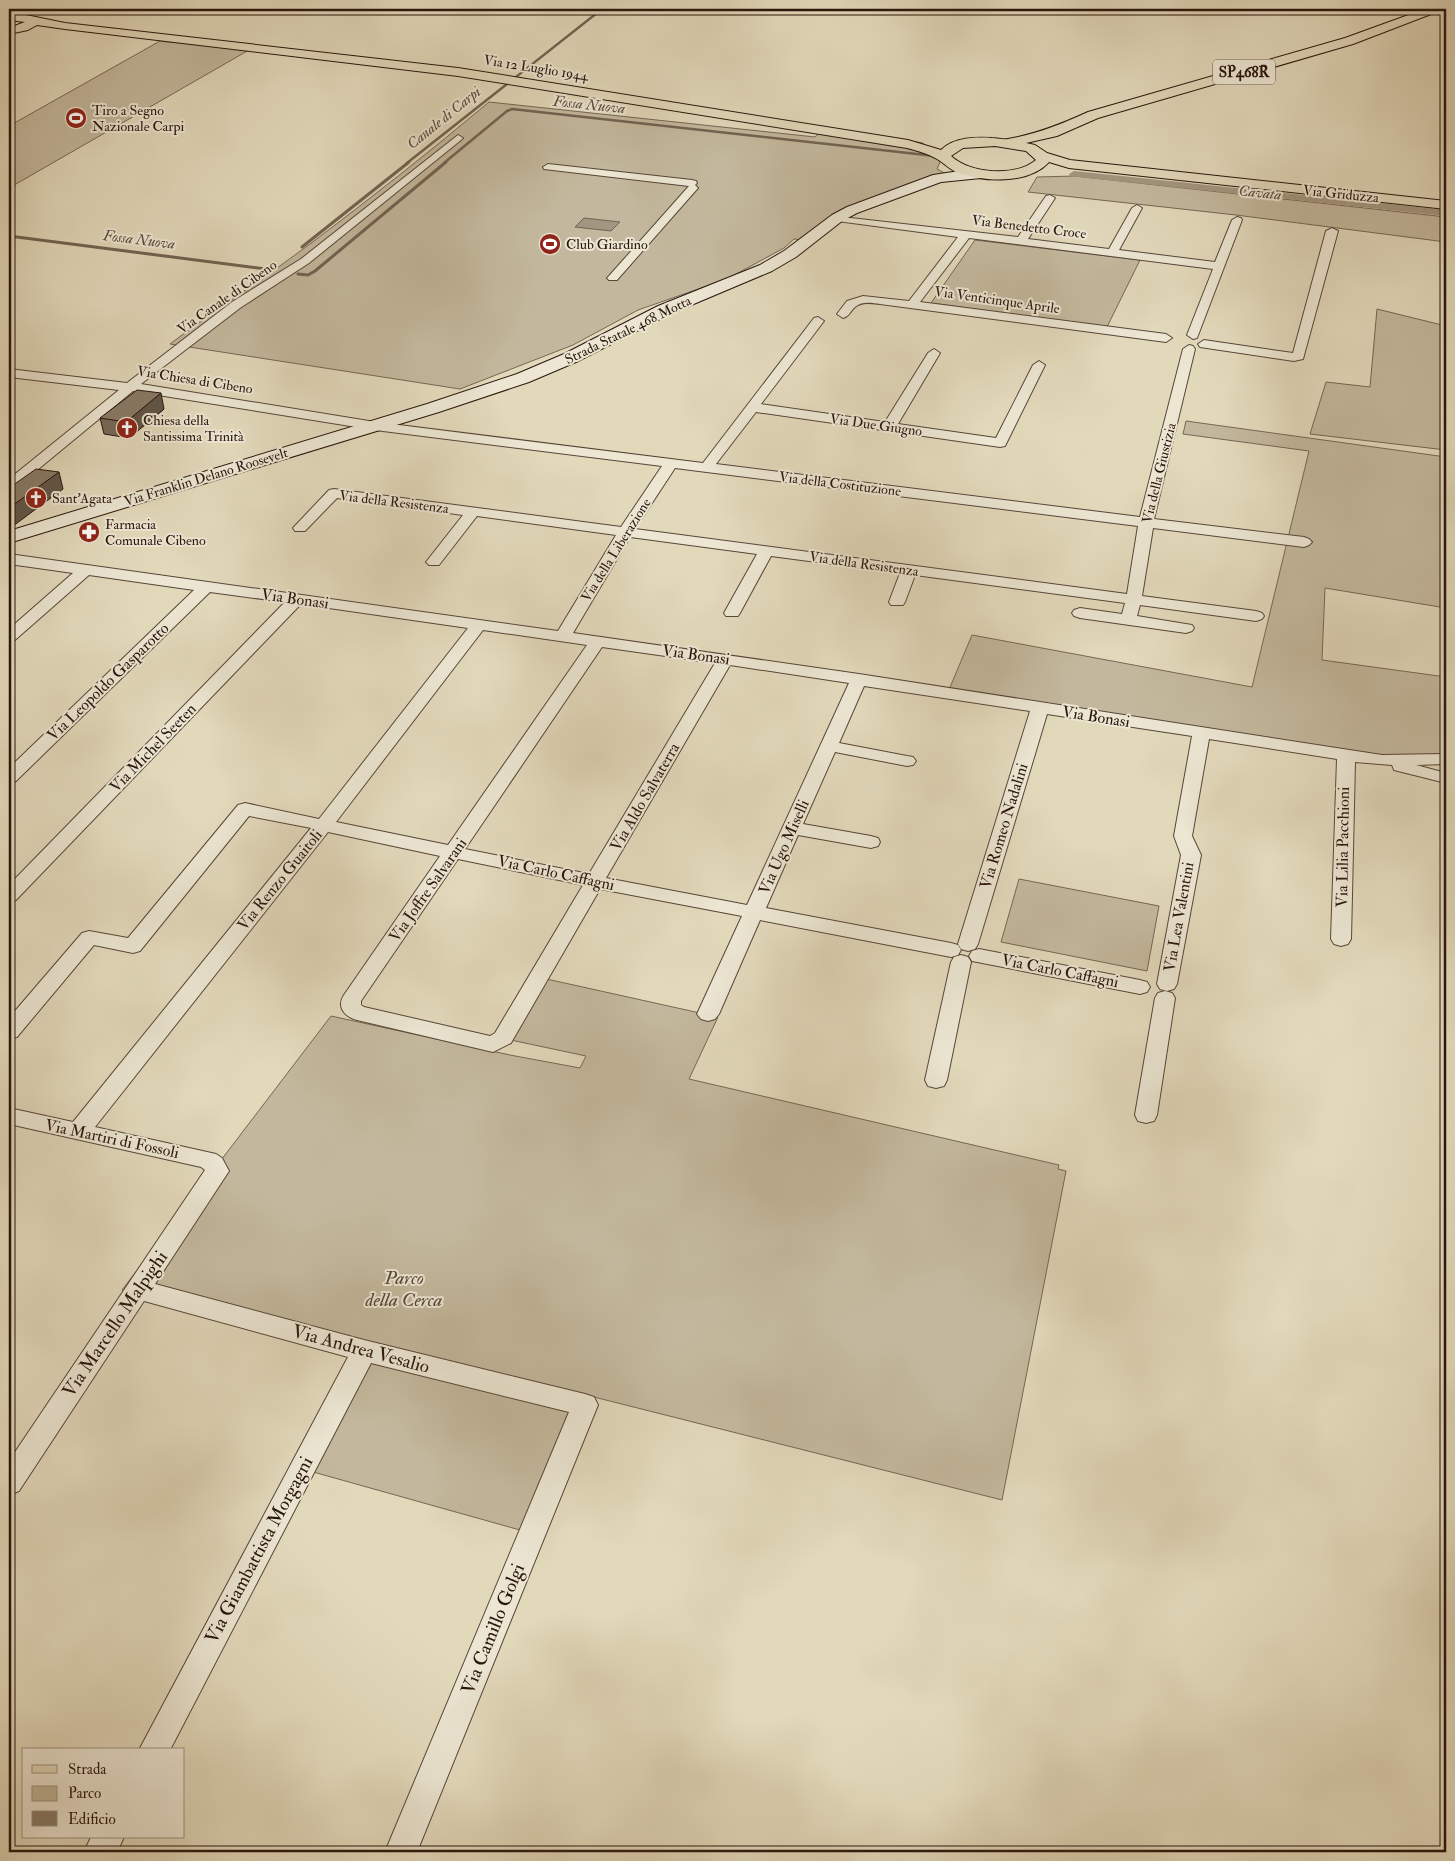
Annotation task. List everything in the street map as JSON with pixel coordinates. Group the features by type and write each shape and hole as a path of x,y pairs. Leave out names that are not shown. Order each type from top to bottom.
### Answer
{"main road":[{"name":"SP468R","path":"958,145 982,142 1008,143 1052,133 1093,115 1349,41 1435,9"},
{"name":"Via 12 Luglio 1944","path":"9,17 32,15 65,26 348,58 502,79 908,144"},
{"path":"15,30 30,25 33,22 32,15"},
{"name":"Via 12 Luglio 1944","path":"15,30 157,36"},
{"name":"SP468R","path":"1034,169 1043,161 1039,143 1052,133"},
{"name":"SP468R","path":"1008,143 1040,154"},
{"path":"908,144 958,145"},
{"name":"Via Griduzza","path":"908,144 931,150 962,169 986,174 1013,174 1034,169 1087,166"},
{"path":"923,182 941,170 946,159 947,150 958,145"},
{"name":"Via Griduzza","path":"1040,154 1069,164 1446,205"},
{"path":"923,182 952,175 986,174"},
{"name":"Strada Statale 468 Motta","path":"375,426 482,393 562,362 664,310 766,268 790,254 837,218 860,206 923,182"},
{"name":"Via Franklin Delano Roosevelt","path":"9,537 375,426"}],"street":[{"name":"Via Canale di Cibeno","path":"12,482 131,386 236,305 305,261 458,138"},
{"path":"548,168 693,185 613,278"},
{"path":"1021,241 1050,198"},
{"path":"1112,253 1137,208"},
{"name":"Via Benedetto Croce","path":"837,218 1219,266"},
{"name":"Via della Giustizia","path":"1128,620 1134,599 1146,522 1182,338 1219,266 1237,220"},
{"path":"1182,338 1196,348 1204,344 1294,357 1299,356 1332,231"},
{"name":"Via Venticinque Aprile","path":"912,305 965,235"},
{"path":"843,314 851,304 858,300 874,299 912,305"},
{"name":"Via Venticinque Aprile","path":"912,305 1182,338"},
{"path":"706,468 818,321"},
{"path":"889,427 934,353"},
{"name":"Via Due Giugno","path":"752,407 1000,443 1039,365"},
{"name":"Via Chiesa di Cibeno","path":"9,372 131,386 375,426"},
{"name":"Via della Costituzione","path":"375,426 1304,542"},
{"name":"Via della Liberazione","path":"562,637 625,532 670,464"},
{"name":"Via della Resistenza","path":"300,528 334,493 1256,616"},
{"name":"Via della Resistenza","path":"434,562 472,512"},
{"path":"732,614 766,551"},
{"name":"Via Bonasi","path":"9,559 84,571 207,586 725,659 1346,755 1382,760 1446,759"},
{"path":"897,602 909,570"},
{"path":"9,637 84,571"},
{"name":"Via Leopoldo Gasparotto","path":"9,778 207,586"},
{"name":"Via Michel Seeten","path":"9,896 296,599"},
{"path":"1080,613 1186,628"},
{"name":"Via Renzo Guaitoli","path":"78,1132 323,826 479,625"},
{"name":"Via Joffre Salvarani","path":"503,1038 493,1044 357,1012 351,1007 351,1000 597,642"},
{"name":"Via Aldo Salvaterra","path":"503,1038 725,659"},
{"name":"Via Ugo Miselli","path":"708,1014 859,679"},
{"name":"Via Romeo Nadalini","path":"936,1080 965,953 1040,708"},
{"name":"Via Lea Valentini","path":"1146,1115 1191,855 1184,836 1201,733"},
{"path":"829,746 907,761"},
{"name":"Via Lilia Pacchioni","path":"1341,939 1346,755"},
{"name":"Via Bonasi","path":"1382,760 1421,773 1446,778"},
{"name":"Via Carlo Caffagni","path":"9,1032 89,938 133,946 246,809 596,882 1140,987 1148,980 1158,980 1166,991"},
{"path":"792,828 871,842"},
{"name":"Via Martiri di Fossoli","path":"9,1116 208,1160 214,1164"},
{"name":"Via Marcello Malpighi","path":"13,1469 139,1290 215,1176 214,1164"},
{"name":"Via Andrea Vesalio","path":"139,1290 364,1351 585,1405"},
{"name":"Via Giambattista Morgagni","path":"155,1748 364,1351"},
{"name":"Via Camillo Golgi","path":"401,1852 585,1405"},
{"path":"100,1852 107,1838"}],"green space":[{"name":"Tiro a Segno Nazionale Carpi","path":"160,41 249,50 9,188 9,126"},
{"name":"Club Giardino","path":"489,102 815,137 824,127 923,143 940,162 937,169 950,176 849,213 811,241 794,239 784,248 727,279 638,310 573,345 460,389 170,344 333,227"},
{"path":"1075,176 1446,217 1446,242 1236,215 1028,192 1037,177"},
{"path":"975,240 1140,260 1107,327 931,303"},
{"path":"1377,309 1446,326 1446,450 1310,434 1326,382 1370,387"},
{"path":"1186,421 1446,457 1446,608 1325,588 1322,660 1446,677 1446,756 1406,759 948,692 972,635 1252,687 1309,451 1183,434"},
{"path":"1019,879 1159,906 1147,971 1001,942"},
{"name":"Parco della Cerca","path":"542,978 718,1017 689,1079 1059,1165 1058,1169 1066,1171 1002,1500 586,1395 527,1532 299,1468 361,1354 122,1290 331,1016 510,1055 580,1068 586,1056 506,1039"}],"shaded area":[{"path":"584,218 620,222 611,231 575,227"}],"building":[{"path":"137,390 161,393 126,422 100,418"},
{"path":"36,469 59,472 9,508 9,488"}],"waterway":[{"name":"Canale di Carpi","path":"407,163 602,9"},
{"name":"Fossa Nuova","path":"444,163 507,111 512,109 935,156"},
{"name":"Canale di Carpi","path":"302,247 409,162"},
{"name":"Fossa Nuova","path":"298,274 308,275 315,271 446,162"},
{"name":"Cavata","path":"1074,174 1446,213"},
{"name":"Fossa Nuova","path":"9,236 266,269"}],"place":[{"name":"Tiro a Segno Nazionale Carpi","path":"76,118"},
{"name":"Club Giardino","path":"550,244"},
{"name":"Chiesa della Santissima Trinità","path":"127,428"},
{"name":"Sant'Agata","path":"36,498"},
{"name":"Farmacia Comunale Cibeno","path":"89,532"}]}
